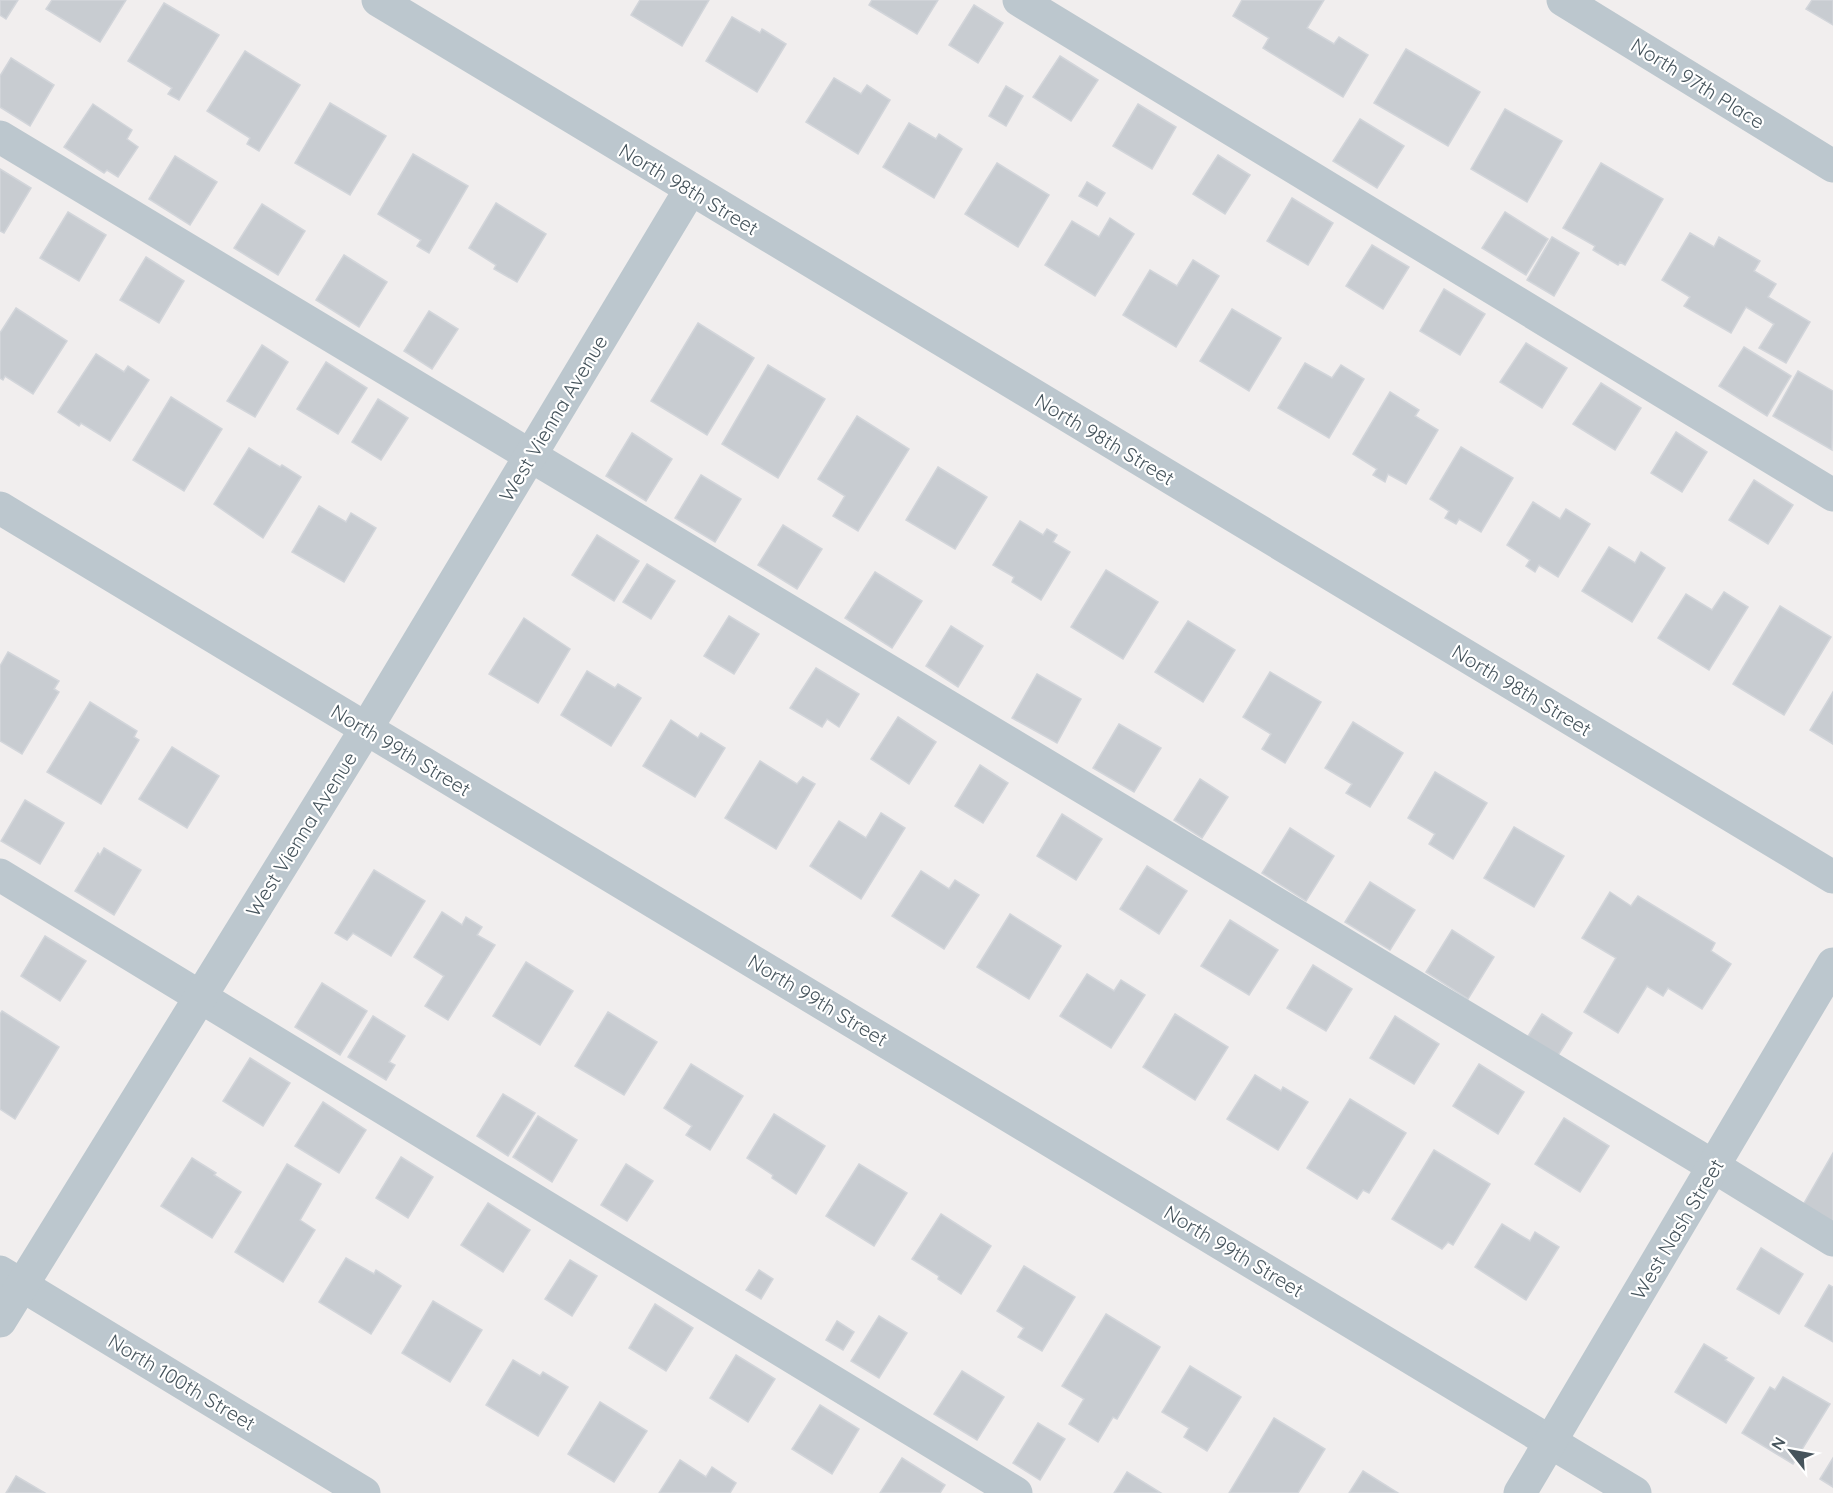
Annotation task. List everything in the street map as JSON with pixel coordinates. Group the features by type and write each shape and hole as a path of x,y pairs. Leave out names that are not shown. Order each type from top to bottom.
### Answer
{"street":[{"name":"North 98th Street","path":"378,0 1833,877"},
{"path":"1019,0 1833,495"},
{"name":"North 97th Place","path":"1563,0 1833,166"},
{"path":"0,138 1833,1240"},
{"name":"West Vienna Avenue","path":"0,1321 11,1278 200,998 366,729 690,190"},
{"name":"North 99th Street","path":"0,508 1635,1493"},
{"path":"0,875 1016,1493"},
{"name":"West Nash Street","path":"1520,1493 1833,964"},
{"name":"North 100th Street","path":"11,1278 364,1493"}],"building":[{"path":"0,0 18,0 6,19 0,15"},
{"path":"52,0 126,0 100,42 46,9"},
{"path":"640,0 709,0 682,46 631,15"},
{"path":"872,0 938,0 917,34 869,5"},
{"path":"1242,0 1324,0 1307,28 1334,44 1339,37 1368,55 1343,97 1263,48 1269,38 1233,16"},
{"path":"1812,0 1833,0 1833,25 1806,9"},
{"path":"164,3 219,35 179,100 168,94 172,88 128,61"},
{"path":"974,5 1003,23 978,63 949,45"},
{"path":"732,17 760,33 762,29 786,44 757,92 706,61"},
{"path":"1406,49 1480,92 1448,146 1374,103"},
{"path":"245,51 300,85 259,151 247,144 250,138 207,111"},
{"path":"1060,56 1098,80 1071,121 1033,97"},
{"path":"11,58 54,85 30,126 0,107 0,76"},
{"path":"834,78 861,94 867,85 890,100 858,154 806,122"},
{"path":"1006,86 1023,96 1006,126 989,116"},
{"path":"330,103 386,136 350,195 295,163"},
{"path":"93,104 132,130 127,139 138,147 118,177 107,170 104,173 64,147"},
{"path":"1138,104 1176,127 1152,169 1113,146"},
{"path":"1505,109 1562,141 1527,202 1471,169"},
{"path":"1360,119 1404,146 1377,188 1333,161"},
{"path":"909,123 936,139 939,134 962,149 934,198 883,167"},
{"path":"413,154 468,186 429,253 417,246 421,240 378,214"},
{"path":"1218,155 1250,175 1225,214 1193,194"},
{"path":"175,156 217,182 190,225 149,199"},
{"path":"997,163 1049,195 1018,247 965,214"},
{"path":"1601,163 1663,199 1625,265 1620,262 1618,265 1593,250 1595,246 1563,228"},
{"path":"0,169 31,188 4,233 0,231"},
{"path":"1087,182 1105,193 1097,206 1079,196"},
{"path":"1292,198 1333,223 1308,265 1267,241"},
{"path":"496,203 546,234 517,282 494,269 496,265 469,248"},
{"path":"262,204 305,231 278,275 234,248"},
{"path":"68,212 106,235 79,281 40,258"},
{"path":"1505,212 1548,239 1526,275 1482,248"},
{"path":"1110,218 1134,234 1095,296 1045,265 1072,221 1099,237"},
{"path":"1690,233 1714,247 1719,237 1760,261 1754,271 1776,284 1768,297 1810,322 1786,363 1759,348 1774,324 1746,307 1731,333 1684,306 1690,297 1662,280"},
{"path":"1552,237 1579,253 1554,296 1527,280"},
{"path":"1372,245 1409,267 1383,309 1346,286"},
{"path":"344,255 387,282 359,327 316,300"},
{"path":"146,257 184,281 159,323 120,300"},
{"path":"1193,260 1219,276 1176,347 1123,315 1150,270 1177,286"},
{"path":"1444,289 1485,314 1460,355 1420,331"},
{"path":"16,308 67,341 33,394 5,376 3,380 0,378 0,333"},
{"path":"1232,309 1281,338 1249,391 1200,361"},
{"path":"429,311 458,329 432,369 404,351"},
{"path":"698,323 754,358 707,435 651,401"},
{"path":"1526,343 1567,368 1542,408 1500,382"},
{"path":"262,345 288,362 255,417 227,401"},
{"path":"1744,347 1791,376 1767,416 1719,386"},
{"path":"96,354 124,372 128,366 149,380 110,441 81,423 79,426 58,412"},
{"path":"326,362 367,388 338,434 297,409"},
{"path":"1305,363 1332,378 1341,365 1364,379 1329,438 1278,408"},
{"path":"768,365 825,399 778,478 722,444"},
{"path":"1798,371 1833,391 1832,450 1773,416"},
{"path":"1601,383 1641,408 1615,450 1573,424"},
{"path":"1390,392 1419,410 1415,416 1438,430 1406,484 1388,474 1385,482 1373,475 1377,469 1353,454"},
{"path":"171,397 222,429 184,491 133,460"},
{"path":"378,399 408,418 381,460 352,442"},
{"path":"857,416 909,449 858,531 833,516 845,496 818,479"},
{"path":"1676,432 1707,452 1682,492 1651,473"},
{"path":"632,433 672,459 646,501 606,476"},
{"path":"1461,447 1513,478 1481,532 1459,519 1456,524 1445,518 1449,511 1430,499"},
{"path":"249,448 301,477 263,538 214,504"},
{"path":"938,467 987,497 955,549 906,520"},
{"path":"701,475 741,499 715,542 675,518"},
{"path":"1754,480 1793,505 1768,544 1729,520"},
{"path":"1533,502 1560,519 1566,509 1590,524 1558,577 1539,565 1535,572 1526,566 1530,560 1507,545"},
{"path":"319,506 346,522 351,513 376,528 344,582 292,552"},
{"path":"1020,521 1043,535 1047,529 1057,535 1053,542 1070,552 1041,600 1012,582 1014,577 993,565"},
{"path":"783,525 822,549 797,589 758,565"},
{"path":"597,535 639,561 614,601 572,575"},
{"path":"1609,547 1635,563 1641,552 1665,568 1632,622 1582,591"},
{"path":"647,564 675,581 651,619 623,602"},
{"path":"1106,570 1158,602 1123,659 1071,627"},
{"path":"875,572 922,601 892,648 845,618"},
{"path":"1724,592 1748,607 1709,670 1658,638 1686,594 1712,610"},
{"path":"1780,606 1831,637 1784,715 1733,684"},
{"path":"729,616 759,634 734,674 704,656"},
{"path":"524,618 570,649 538,703 489,674"},
{"path":"1188,621 1235,650 1203,702 1155,672"},
{"path":"951,626 983,646 958,687 926,666"},
{"path":"8,652 59,681 54,689 59,692 22,754 0,741 0,666"},
{"path":"816,668 859,694 839,727 827,719 822,727 790,708"},
{"path":"587,671 615,688 618,684 641,698 611,746 561,715"},
{"path":"1270,672 1321,702 1285,763 1262,749 1271,734 1243,717"},
{"path":"1037,674 1081,699 1057,743 1012,718"},
{"path":"1833,692 1833,744 1810,730"},
{"path":"90,702 137,731 134,737 139,740 101,804 47,772"},
{"path":"898,717 936,742 909,784 871,759"},
{"path":"671,720 698,738 701,733 725,748 695,797 643,766"},
{"path":"1353,722 1403,753 1370,807 1346,793 1352,784 1325,768"},
{"path":"1119,724 1161,748 1134,792 1093,768"},
{"path":"172,747 219,776 187,828 139,799"},
{"path":"760,761 797,784 803,777 815,784 776,849 725,818"},
{"path":"980,765 1008,783 983,823 955,806"},
{"path":"1435,772 1487,803 1453,859 1429,844 1435,834 1408,818"},
{"path":"1200,779 1228,797 1202,838 1174,820"},
{"path":"25,800 64,823 40,864 1,841"},
{"path":"881,813 905,828 861,899 810,866 839,821 866,838"},
{"path":"1062,814 1102,839 1076,880 1037,856"},
{"path":"1514,827 1564,856 1534,907 1484,878"},
{"path":"1290,828 1334,856 1306,901 1262,873"},
{"path":"104,848 141,870 114,915 75,891 98,853 100,855"},
{"path":"1147,866 1187,891 1159,934 1120,909"},
{"path":"374,870 425,901 391,956 353,933 347,940 335,933"},
{"path":"921,871 949,889 955,880 979,895 944,949 892,916"},
{"path":"1370,882 1415,910 1390,950 1345,922"},
{"path":"1610,892 1631,906 1638,896 1715,943 1711,951 1731,964 1702,1009 1668,988 1663,996 1647,986 1618,1033 1584,1012 1616,958 1582,938"},
{"path":"442,912 462,925 466,917 482,927 477,935 495,945 448,1020 425,1006 444,976 414,957"},
{"path":"1010,914 1061,946 1029,999 977,967"},
{"path":"1230,920 1278,950 1249,995 1201,966"},
{"path":"1452,930 1494,957 1468,999 1426,972"},
{"path":"45,936 86,961 60,1001 21,976"},
{"path":"526,962 573,991 540,1045 493,1016"},
{"path":"1313,965 1352,989 1326,1031 1287,1008"},
{"path":"1087,974 1114,991 1121,980 1145,995 1111,1048 1060,1016"},
{"path":"322,983 367,1011 340,1055 295,1027"},
{"path":"2,1011 59,1047 15,1119 0,1109 0,1014"},
{"path":"608,1012 657,1042 624,1095 575,1066"},
{"path":"1175,1014 1228,1047 1195,1100 1143,1067"},
{"path":"1542,1014 1572,1033 1557,1057 1527,1038"},
{"path":"373,1016 405,1036 389,1062 395,1065 386,1080 348,1057"},
{"path":"1395,1016 1439,1044 1414,1084 1370,1058"},
{"path":"250,1058 290,1083 263,1126 223,1101"},
{"path":"691,1064 743,1096 710,1150 686,1135 692,1126 664,1108"},
{"path":"1479,1064 1524,1092 1498,1134 1453,1106"},
{"path":"1255,1075 1281,1091 1283,1087 1308,1102 1278,1150 1227,1119"},
{"path":"503,1094 535,1113 508,1156 477,1136"},
{"path":"1350,1099 1406,1133 1369,1193 1363,1190 1357,1199 1307,1168"},
{"path":"323,1102 366,1130 339,1173 295,1146"},
{"path":"774,1114 825,1146 796,1194 747,1158"},
{"path":"538,1116 577,1140 552,1182 513,1157"},
{"path":"1564,1118 1609,1146 1580,1192 1535,1164"},
{"path":"1434,1150 1490,1184 1453,1245 1448,1242 1442,1249 1392,1219"},
{"path":"1833,1153 1833,1222 1803,1205"},
{"path":"401,1157 433,1177 408,1218 376,1198"},
{"path":"192,1158 241,1192 212,1238 161,1206"},
{"path":"287,1164 321,1184 300,1220 315,1230 283,1282 235,1252"},
{"path":"626,1164 653,1181 627,1221 601,1205"},
{"path":"859,1164 907,1193 874,1246 826,1216"},
{"path":"488,1203 530,1230 503,1272 461,1245"},
{"path":"941,1214 991,1246 961,1294 938,1279 939,1276 912,1259"},
{"path":"1502,1224 1530,1241 1535,1232 1559,1247 1526,1300 1475,1267"},
{"path":"1761,1248 1803,1274 1779,1314 1737,1289"},
{"path":"346,1258 374,1274 376,1270 401,1286 371,1334 319,1302"},
{"path":"570,1260 597,1276 572,1316 545,1299"},
{"path":"1024,1266 1075,1297 1042,1351 1018,1337 1024,1328 997,1311"},
{"path":"759,1270 773,1279 761,1299 746,1290"},
{"path":"1829,1285 1833,1287 1833,1342 1805,1326"},
{"path":"433,1301 482,1330 450,1382 402,1353"},
{"path":"655,1304 693,1328 666,1371 629,1348"},
{"path":"1106,1314 1160,1347 1117,1419 1113,1417 1098,1442 1069,1424 1084,1399 1062,1386"},
{"path":"879,1316 907,1333 879,1378 851,1361"},
{"path":"837,1321 854,1332 843,1350 826,1340"},
{"path":"1704,1344 1754,1378 1726,1423 1675,1392"},
{"path":"736,1355 775,1379 748,1422 710,1398"},
{"path":"513,1360 540,1376 543,1372 568,1387 538,1436 486,1405"},
{"path":"1190,1366 1241,1397 1207,1451 1184,1437 1189,1428 1162,1412"},
{"path":"962,1371 1004,1397 977,1440 934,1414"},
{"path":"1783,1377 1830,1404 1793,1464 1742,1433 1770,1387 1775,1390"},
{"path":"600,1402 647,1431 614,1482 568,1454"},
{"path":"820,1405 859,1429 832,1474 792,1449"},
{"path":"1274,1418 1325,1449 1298,1493 1229,1493"},
{"path":"1038,1423 1065,1439 1040,1480 1013,1463"},
{"path":"902,1458 945,1485 940,1493 880,1493"},
{"path":"1833,1458 1833,1487 1820,1479"},
{"path":"680,1460 706,1477 712,1467 736,1483 730,1493 659,1493"},
{"path":"1363,1471 1398,1493 1349,1493"},
{"path":"1127,1472 1161,1493 1114,1493"},
{"path":"16,1476 45,1493 6,1493"}]}
